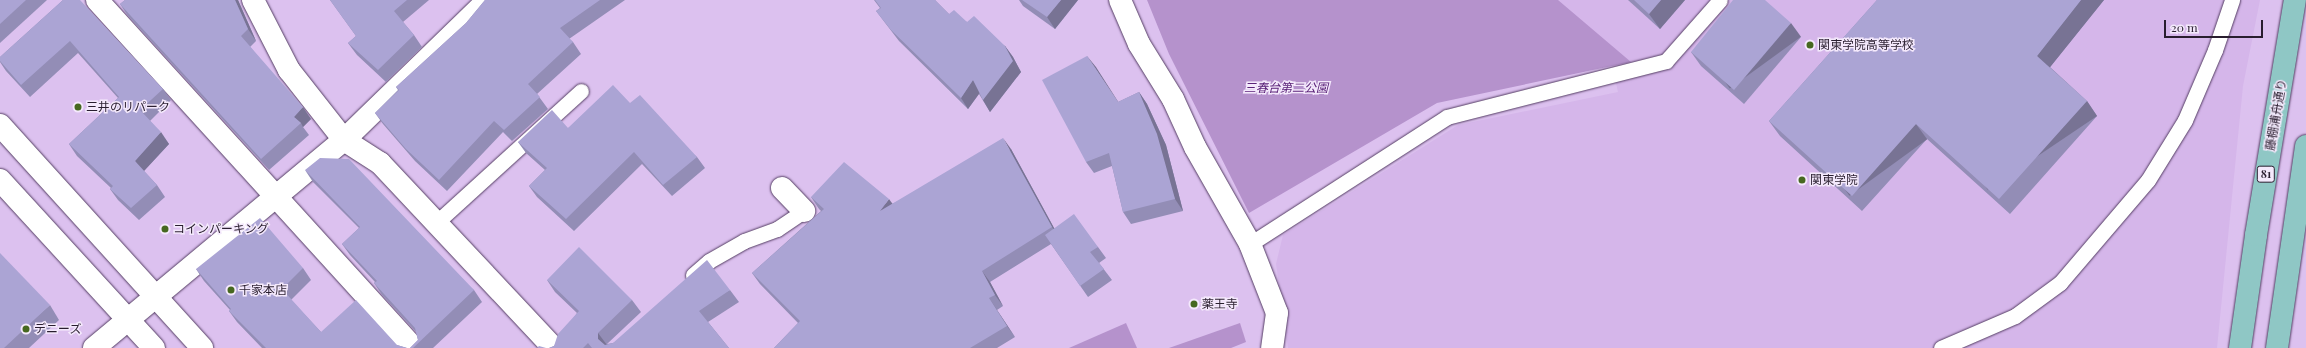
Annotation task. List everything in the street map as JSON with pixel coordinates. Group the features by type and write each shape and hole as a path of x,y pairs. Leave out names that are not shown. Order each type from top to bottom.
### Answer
{"main road":[{"name":"藤棚浦舟通り","path":"2240,348 2294,0"},
{"path":"2277,348 2306,146"}],"street":[{"path":"97,0 414,348"},
{"path":"253,0 289,70 344,140 380,163 554,348"},
{"path":"94,348 344,140 488,0"},
{"path":"1120,0 1139,44 1173,99 1195,147 1250,244 1277,313 1272,348"},
{"path":"0,125 202,348"},
{"path":"0,180 154,348"},
{"path":"782,188 804,211"}],"lane":[{"path":"1250,244 1447,117 1666,61 1720,0"},
{"path":"1941,348 2015,316 2060,283 2148,180 2185,120 2215,50 2232,0"},
{"path":"436,222 581,91"},
{"path":"683,283 709,261 744,241 777,228 804,211"}],"shaded area":[{"name":"関東学院","path":"1522,0 2260,0 2243,86 2217,348 1288,348 1276,264 1283,235 1458,125 1618,92 1612,65 1630,61"}],"green space":[{"name":"三春台第二公園","path":"1147,0 1558,0 1631,62 1437,103 1249,213 1169,54"},
{"path":"1126,323 1137,348 1069,348"},
{"path":"1240,323 1246,342 1231,348 1169,348"}],"building":[{"path":"0,0 26,0 0,24"},
{"path":"63,0 80,0 163,89 140,110 161,132 135,161 157,185 131,208 110,189 113,186 69,144 119,97 70,41 21,85 0,61 0,57"},
{"path":"125,0 235,0 248,29 241,36 303,107 294,117 301,123 261,159 120,4"},
{"path":"330,0 407,0 394,11 414,35 378,70 348,43 356,36"},
{"path":"485,0 600,0 560,28 573,42 528,84 540,97 504,130 494,121 439,180 406,149 375,113 399,90 396,87 466,23"},
{"path":"875,0 935,0 949,14 954,10 967,22 974,16 1005,46 1013,61 983,100 973,80 961,98 891,30 876,11 881,8"},
{"path":"1022,0 1061,0 1047,17"},
{"path":"1634,0 1661,0 1649,14"},
{"path":"1733,0 1765,0 1791,23 1734,90 1691,52"},
{"path":"1877,0 2081,0 2037,56 2087,101 1999,199 1916,124 1852,196 1769,121"},
{"path":"1087,56 1118,102 1139,92 1157,134 1175,199 1123,212 1109,153 1086,162 1042,80"},
{"path":"613,85 630,103 640,95 697,157 663,185 634,152 566,219 529,186 547,168 518,142 552,110 568,128"},
{"path":"1003,138 1052,227 982,271 995,295 989,298 1007,326 970,348 774,348 800,321 752,273 824,209 811,197 844,162 889,199 880,211"},
{"path":"320,158 349,159 474,290 413,348 410,348 418,340 415,328 374,283 377,281 342,244 360,227 305,170"},
{"path":"1074,214 1098,247 1090,252 1104,269 1080,286 1045,235"},
{"path":"260,218 303,268 282,289 321,332 356,300 397,345 407,348 266,348 229,311 231,309 196,269"},
{"path":"579,247 632,300 598,333 598,339 605,345 613,343 707,260 730,290 699,311 729,348 592,348 588,343 583,348 549,348 554,346 558,334 579,311 547,280"},
{"path":"0,253 50,305 4,348 0,348"}],"place":[{"name":"関東学院高等学校","path":"1810,45"},
{"name":"三井のリパーク","path":"78,107"},
{"name":"関東学院","path":"1802,180"},
{"name":"コインパーキング","path":"165,229"},
{"name":"千家本店","path":"231,290"},
{"name":"薬王寺","path":"1194,304"},
{"name":"デニーズ","path":"26,329"}]}
